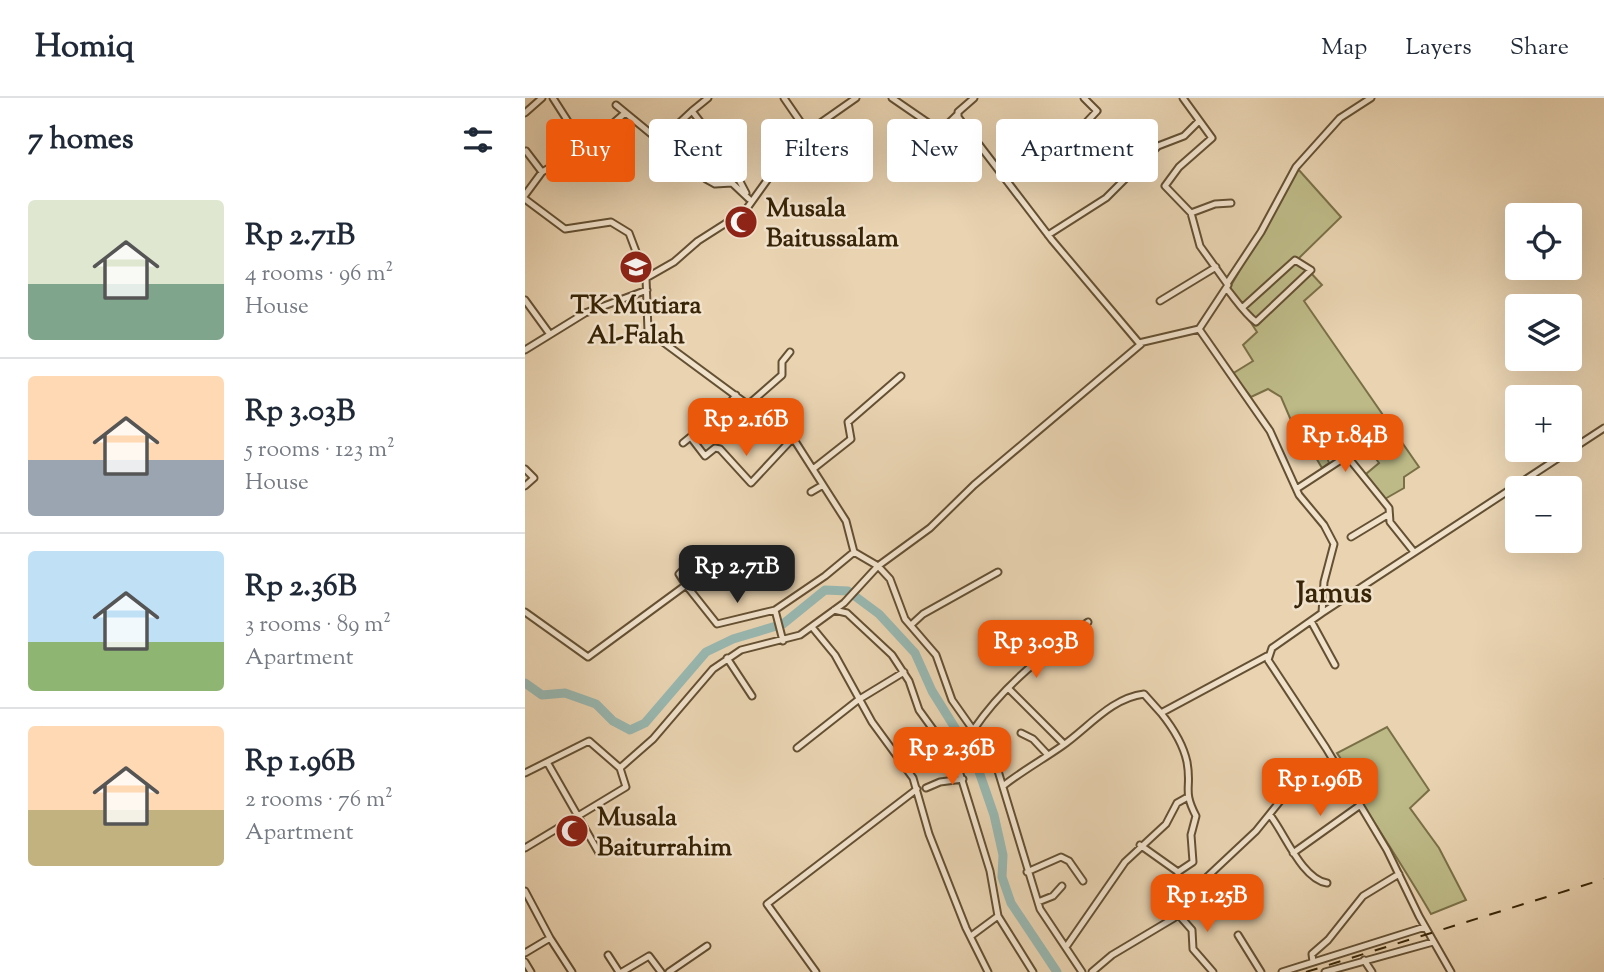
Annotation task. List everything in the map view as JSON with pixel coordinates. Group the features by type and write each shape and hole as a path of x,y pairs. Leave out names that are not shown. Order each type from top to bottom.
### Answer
{"street":[{"path":"525,113 542,98"},
{"path":"552,98 566,119"},
{"path":"683,119 708,98"},
{"path":"784,98 798,119"},
{"path":"823,119 856,98"},
{"path":"892,98 923,119"},
{"path":"953,119 974,98"},
{"path":"1084,98 1097,111 1089,119"},
{"path":"1183,98 1212,136 1212,141 1179,167 1165,186 1191,213 1200,246 1228,282"},
{"path":"620,768 653,739 713,669 741,650 782,639 812,626 844,603 878,566 930,528 974,485 1141,344 1199,329 1227,289 1228,282 1261,232 1296,167 1340,118 1371,98"},
{"path":"616,105 649,131"},
{"path":"692,111 727,157 750,201"},
{"path":"618,119 625,113"},
{"path":"957,115 1048,235 1141,344"},
{"path":"1158,146 1184,136 1199,121"},
{"path":"526,151 542,172"},
{"path":"546,170 525,197 565,229 611,222 629,233 646,278 647,326 652,336 793,438 846,521 854,552 878,566 890,579 905,619 936,655 952,700 989,750 1003,786 1038,902 1082,972"},
{"path":"711,182 732,183 750,201"},
{"path":"646,278 674,262 698,242 745,211 764,182"},
{"path":"1048,235 1106,198 1122,182"},
{"path":"1191,213 1215,204 1231,203"},
{"path":"1227,289 1242,308 1258,322 1311,270 1295,260 1242,308"},
{"path":"1160,300 1216,267"},
{"path":"525,350 549,332 585,313 647,290"},
{"path":"525,300 549,332"},
{"path":"1199,329 1270,431 1299,495 1324,525 1333,544 1324,582 1322,613"},
{"path":"749,404 782,375 782,362 790,352"},
{"path":"813,469 851,439 848,422 901,376"},
{"path":"683,443 692,439 736,395"},
{"path":"1161,713 1267,656 1293,630 1311,621 1604,428"},
{"path":"692,439 705,456 715,448 720,449 752,483 793,438"},
{"path":"1298,488 1347,456 1385,503 1393,526 1414,552"},
{"path":"525,469 534,478 525,486"},
{"path":"811,492 823,485"},
{"path":"1351,537 1389,513"},
{"path":"702,550 679,574 717,624 775,612 854,552"},
{"path":"911,625 923,614 998,572"},
{"path":"525,612 588,657 686,585"},
{"path":"834,610 847,613 858,621 904,672 919,710 956,761 991,871 998,916 1033,972"},
{"path":"775,612 782,639"},
{"path":"1311,621 1335,665"},
{"path":"974,729 1009,688 1088,622"},
{"path":"812,626 835,655 858,700 910,772 929,834 988,972"},
{"path":"1267,656 1399,874 1428,934 1451,972"},
{"path":"727,658 753,696"},
{"path":"797,748 858,700 904,672"},
{"path":"1009,688 1064,744"},
{"path":"1003,786 1027,766 1064,744 1111,706 1144,694 1182,744 1189,780 1187,798 1196,816 1191,835 1193,859 1191,865 1178,872"},
{"path":"1021,733 1033,739 1048,755"},
{"path":"525,773 589,741 620,768 625,779 625,790 525,848"},
{"path":"1232,911 1207,877 1270,815 1281,800 1333,761"},
{"path":"547,762 599,853"},
{"path":"926,788 940,782 963,779"},
{"path":"816,972 767,904 917,789"},
{"path":"1066,947 1109,881 1140,845 1166,824 1177,803 1187,798"},
{"path":"1293,853 1359,806"},
{"path":"1270,815 1288,839 1298,863 1322,883 1327,883"},
{"path":"1140,845 1178,872"},
{"path":"1027,872 1061,857 1069,861 1083,881"},
{"path":"1178,872 1179,915 1192,930 1193,949 1213,972"},
{"path":"1313,962 1312,954 1328,940 1357,901 1399,874"},
{"path":"1038,902 1053,896 1062,886"},
{"path":"1092,972 1112,955 1164,926 1213,888"},
{"path":"525,891 572,972"},
{"path":"971,936 998,916"},
{"path":"1283,972 1425,927"},
{"path":"1238,935 1261,972"},
{"path":"525,953 550,938"},
{"path":"1325,972 1346,969 1364,960 1433,942"},
{"path":"669,972 707,946"},
{"path":"608,955 620,972 649,956 661,972"},
{"path":"1364,960 1372,972"},
{"path":"525,962 531,972"}],"shaded area":[{"path":"1298,169 1341,217 1298,259 1322,285 1304,301 1419,467 1404,477 1404,488 1383,500 1366,474 1379,463 1357,433 1346,441 1341,436 1324,448 1329,463 1322,468 1315,456 1305,453 1281,397 1268,389 1251,397 1232,374 1253,361 1243,345 1257,332 1229,289"},
{"path":"1387,727 1429,790 1410,808 1439,848 1466,900 1431,914 1337,763 1341,759 1337,753"}],"waterway":[{"path":"525,683 542,695 565,693 596,704 613,721 630,730 645,723 706,652 733,639 783,624 825,590 848,591 879,614 915,653 932,691 975,760 994,815 1003,855 1002,877 1011,903 1057,972"}],"railway":[{"path":"1306,972 1604,879"}],"place":[{"name":"Musala Baitussalam","path":"741,222"},
{"name":"TK Mutiara Al-Falah","path":"636,267"},
{"name":"Musala Baiturrahim","path":"572,831"}],"district":[{"name":"Jamus","path":"1334,592"}]}
